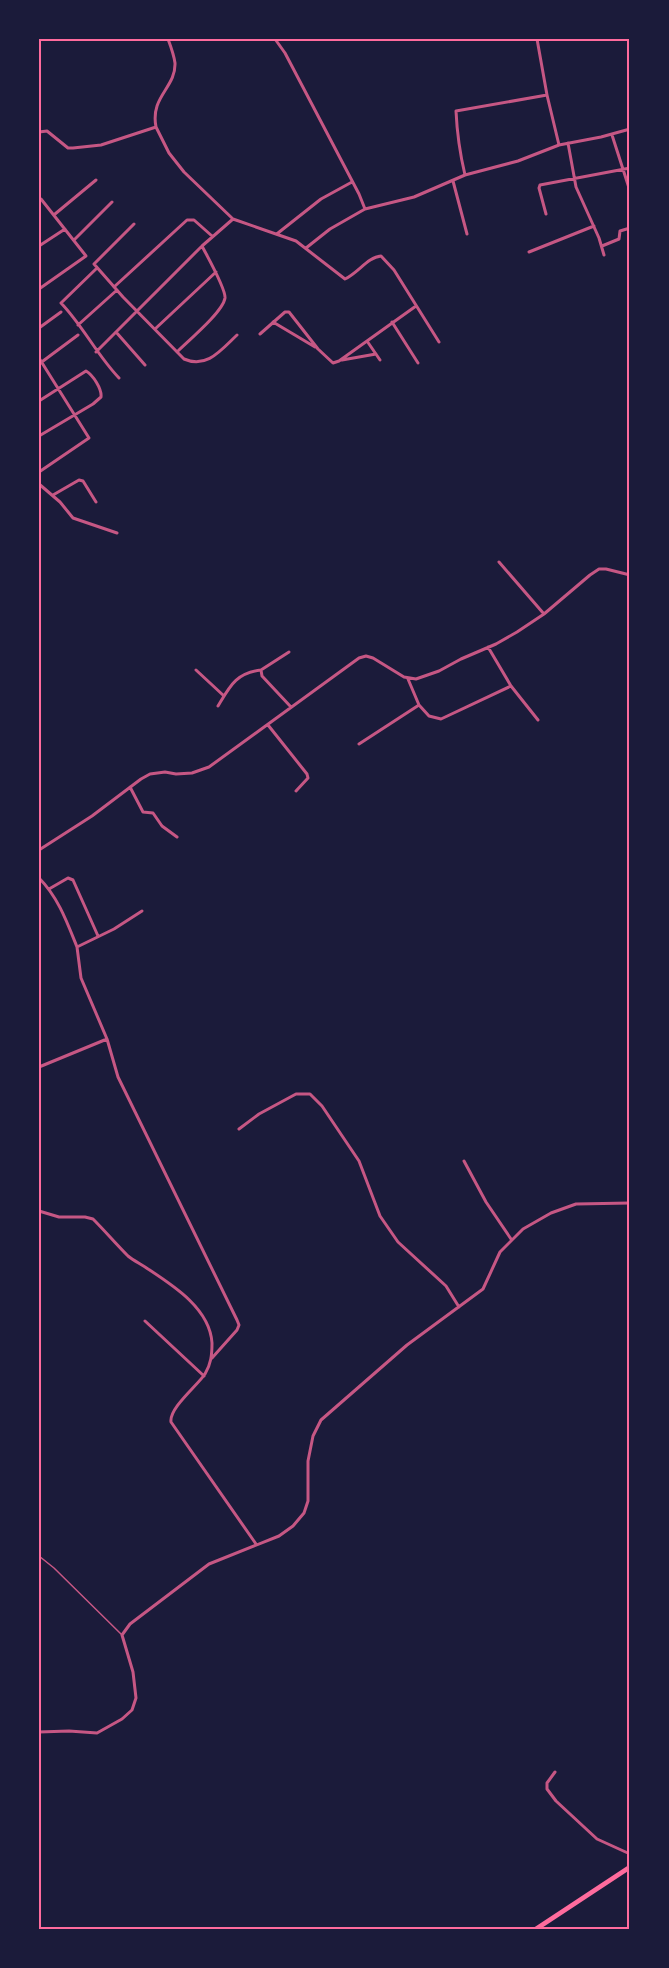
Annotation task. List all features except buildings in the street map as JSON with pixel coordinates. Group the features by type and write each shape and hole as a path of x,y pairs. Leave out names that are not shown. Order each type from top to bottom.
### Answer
{"main road":[{"path":"536,1929 630,1867"}],"street":[{"path":"168,39 175,64 168,86 156,105 154,118 169,153 184,172 233,219 296,241 345,279 362,269 375,257 381,256 394,270 439,342"},
{"path":"275,39 285,53 365,209"},
{"path":"537,39 559,145"},
{"path":"465,175 459,150 457,111 547,95"},
{"path":"39,132 51,133 68,148 73,148 101,145 156,127"},
{"path":"306,248 330,229 365,209 414,197 465,175 518,161 559,145 612,135 630,129"},
{"path":"612,135 630,191"},
{"path":"568,143 579,196 594,226 604,255"},
{"path":"546,214 540,185 630,168"},
{"path":"55,214 96,180"},
{"path":"453,181 467,234"},
{"path":"278,233 321,199 352,182"},
{"path":"39,289 87,256 41,199"},
{"path":"74,240 112,202"},
{"path":"96,352 202,246 233,219"},
{"path":"78,325 187,220 194,220 213,236"},
{"path":"134,224 94,264 116,289 184,359 192,363 206,361 237,335"},
{"path":"529,252 594,226"},
{"path":"602,246 620,239 620,231 630,228"},
{"path":"40,245 65,229"},
{"path":"177,352 207,324 225,300 225,294 216,272 202,246"},
{"path":"97,268 61,303 96,352 119,378"},
{"path":"155,329 216,272"},
{"path":"339,361 416,306"},
{"path":"39,328 61,312"},
{"path":"260,334 285,312 289,312 332,363 376,354"},
{"path":"273,322 318,349"},
{"path":"392,322 418,363"},
{"path":"116,332 145,365"},
{"path":"40,363 78,335"},
{"path":"367,341 380,360"},
{"path":"39,358 40,363 89,438 39,472"},
{"path":"39,401 82,372 90,373 102,392 101,397 93,404 39,436"},
{"path":"53,495 79,480 83,482 96,502"},
{"path":"39,484 53,495 72,517 117,533"},
{"path":"499,562 544,614"},
{"path":"39,850 92,816 141,779 156,772 183,774 200,772 209,767 359,658 366,656 373,658 408,679 430,675 517,632 544,614 599,569 630,575"},
{"path":"488,647 511,686 538,720"},
{"path":"218,706 232,684 244,673 261,670 289,652"},
{"path":"196,670 224,696"},
{"path":"261,670 262,676 291,707"},
{"path":"408,679 419,705 429,716 441,719 511,686"},
{"path":"359,744 419,705"},
{"path":"268,725 307,774 308,778 296,791"},
{"path":"130,787 143,812 153,813 162,826 177,837"},
{"path":"39,878 49,889 66,919 77,947 81,978 107,1039 118,1077 239,1325 212,1359 204,1376 170,1417 171,1422 256,1545"},
{"path":"49,889 68,878 73,880 98,936"},
{"path":"77,947 114,929 142,911"},
{"path":"39,1067 107,1039"},
{"path":"239,1129 259,1114 296,1094 310,1094 322,1106 359,1161 380,1216 398,1242 446,1286 459,1307"},
{"path":"464,1161 486,1202 512,1239"},
{"path":"39,1732 97,1733 115,1724 132,1710 136,1698 133,1672 122,1635 137,1618 209,1564 279,1536 293,1526 304,1513 309,1492 308,1461 313,1436 321,1420 407,1345 485,1286 500,1252 512,1239 531,1224 576,1204 630,1203"},
{"path":"39,1211 59,1217 93,1219 129,1257 173,1286 204,1316 211,1332 212,1359"},
{"path":"145,1321 204,1376"},
{"path":"555,1772 547,1784 547,1789 556,1801 597,1839 630,1854"}],"lane":[{"path":"39,1556 122,1635"}]}
